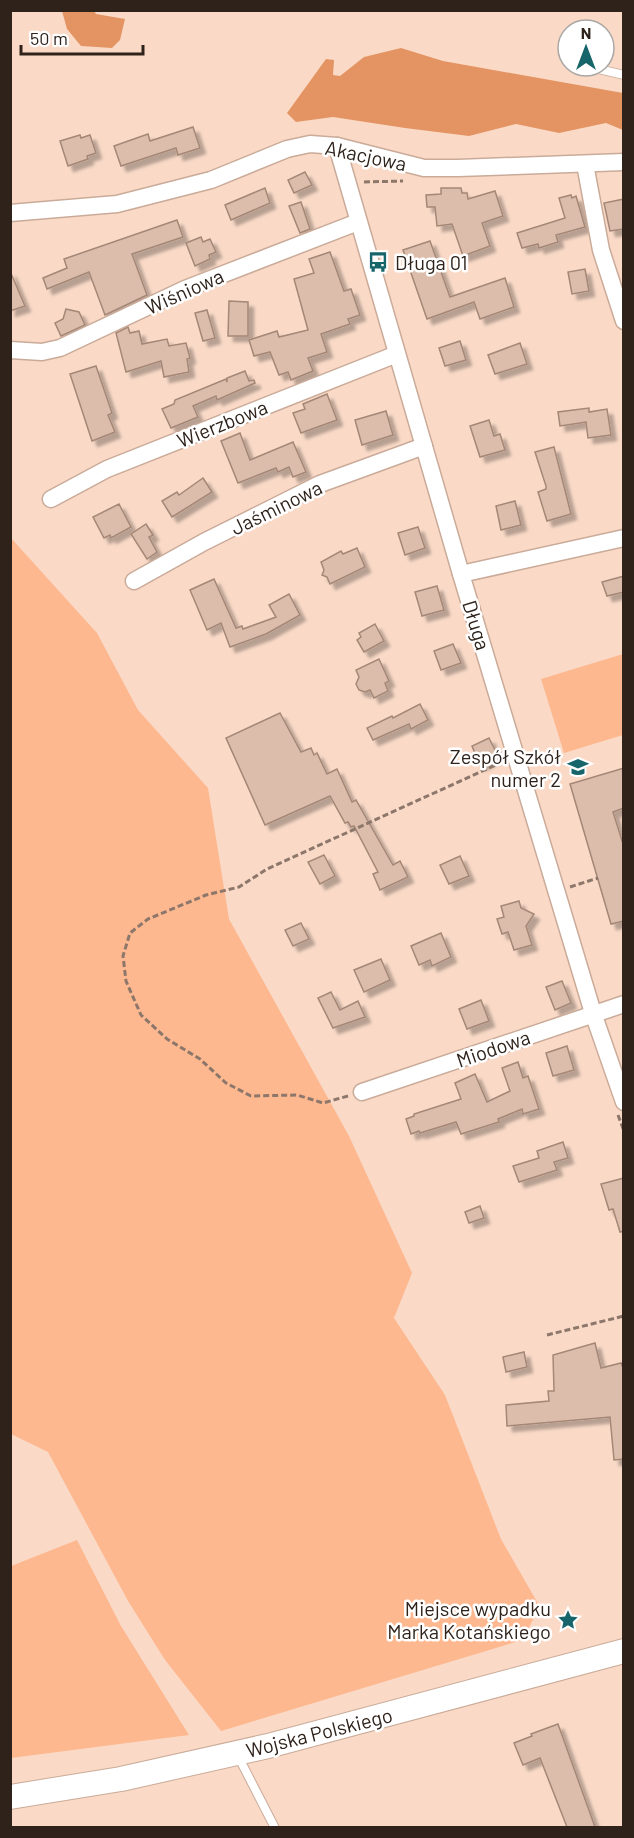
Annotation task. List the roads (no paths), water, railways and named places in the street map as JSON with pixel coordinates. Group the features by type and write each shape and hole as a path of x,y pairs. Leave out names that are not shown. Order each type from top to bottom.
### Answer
{"main road":[{"name":"Wojska Polskiego","path":"10,1797 121,1779 237,1753 624,1651"}],"street":[{"name":"Akacjowa","path":"10,213 117,204 211,180 287,149 310,144 337,146 424,168 624,162"},
{"name":"Długa","path":"337,146 461,574 620,1106"},
{"path":"585,164 601,250 624,321"},
{"name":"Wiśniowa","path":"10,350 42,352 60,348 185,289 358,222"},
{"name":"Wierzbowa","path":"51,500 107,469 397,354"},
{"name":"Jaśminowa","path":"134,581 204,542 320,484 424,446"},
{"path":"461,574 624,538"},
{"name":"Miodowa","path":"362,1092 624,1004"}],"lane":[{"path":"237,1753 275,1827"}],"place":[{"name":"Długa 01","path":"378,262"},
{"name":"Zespół Szkół numer 2","path":"578,767"},
{"name":"Miejsce wypadku Marka Kotańskiego","path":"568,1620"}]}
